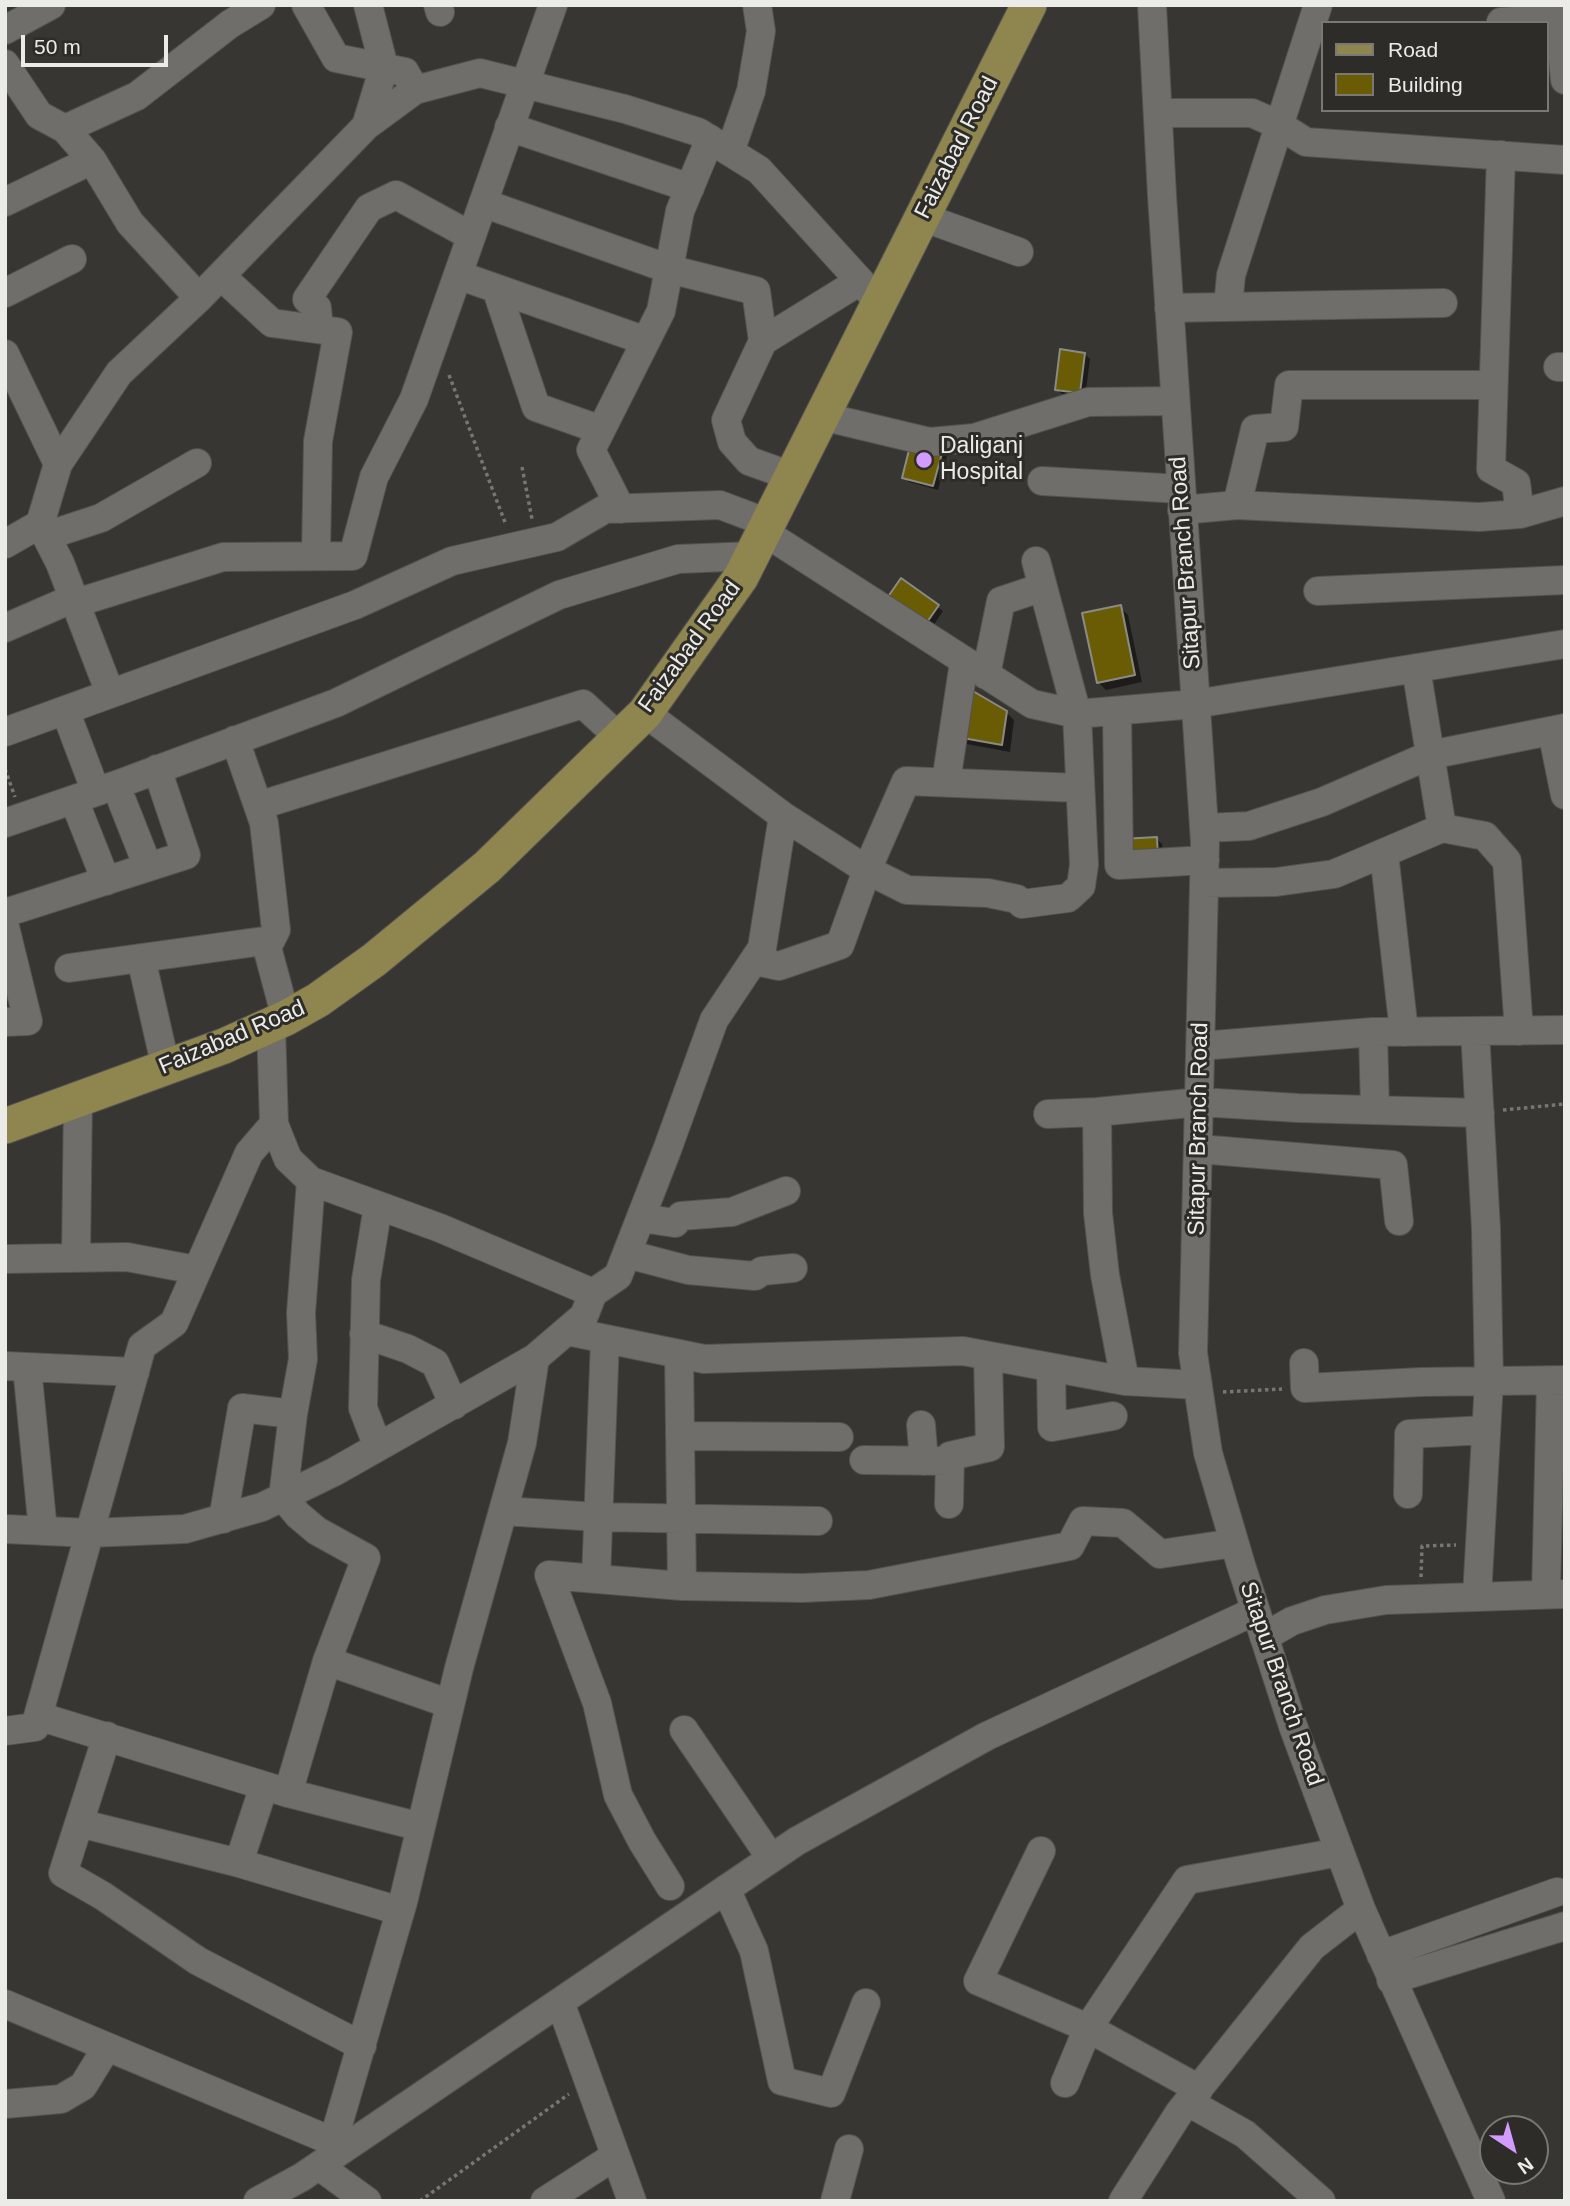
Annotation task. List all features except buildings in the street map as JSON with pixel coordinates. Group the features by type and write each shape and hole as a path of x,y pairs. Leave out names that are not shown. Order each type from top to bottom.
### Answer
{"main road":[{"name":"Faizabad Road","path":"5,1126 166,1068 278,1022 318,1000 374,960 487,867 645,713 741,578 821,416 869,291 922,217 1029,5"}],"street":[{"path":"5,30 51,5"},
{"path":"65,129 137,96 223,15 261,5"},
{"path":"306,5 336,58 405,72 415,90"},
{"path":"366,126 384,67 368,5"},
{"path":"5,628 75,601 223,557 353,556 374,477 414,399 553,5"},
{"path":"621,509 591,450 661,311 680,211 690,188 720,146 751,92 761,31 757,5"},
{"name":"Sitapur Branch Road","path":"1152,5 1169,308 1204,828 1193,1353 1209,1453 1234,1543 1293,1726 1361,1909 1491,2201"},
{"path":"1228,307 1231,275 1318,5"},
{"path":"1516,21 1562,18 1565,80"},
{"path":"5,64 38,114 65,129 92,160 130,223 199,298"},
{"path":"110,693 75,601 43,530 58,464 119,373 199,298 366,126 415,90 480,73 625,109 698,132 759,170 869,291 763,341"},
{"path":"1158,113 1252,113 1279,125 1306,142 1564,160 1565,153"},
{"path":"509,127 690,188"},
{"path":"1500,155 1491,470 1516,483 1520,514"},
{"path":"5,202 92,160"},
{"path":"319,329 317,308 307,299 369,208 396,195 471,236"},
{"path":"482,203 669,269 756,291 763,341 726,420 732,442 750,461 791,476"},
{"path":"922,217 1019,252"},
{"path":"5,293 72,259"},
{"path":"458,275 646,341"},
{"path":"220,276 272,323 338,332 318,441 316,556"},
{"path":"500,290 499,296 536,407 601,430"},
{"path":"1169,308 1443,303"},
{"path":"431,350 449,375"},
{"path":"5,354 58,464"},
{"path":"1237,505 1255,429 1284,427 1289,385 1493,385"},
{"path":"821,416 930,442 974,438 1088,402 1175,401"},
{"path":"5,544 43,530 101,518 197,463"},
{"path":"1042,481 1237,505 1479,517 1520,514 1565,501"},
{"path":"5,732 355,605 452,561 557,537 605,509 720,505 761,537 1032,704 1077,714 1195,704 1565,644"},
{"path":"5,823 97,798 157,769 336,703 559,595 761,537"},
{"path":"645,713 783,816 867,870 907,890 988,893 1017,899 1022,904 1068,898 1081,887 1084,865 1077,714 1040,574 1001,601 975,668 946,782"},
{"path":"1318,592 1565,580"},
{"path":"1416,668 1442,828"},
{"path":"258,806 583,704 619,737"},
{"path":"65,710 97,798 106,881"},
{"path":"1117,711 1119,865 1205,871 1276,882 1334,874 1442,828 1485,836 1507,862 1520,1031"},
{"path":"1204,828 1261,822 1322,802 1430,755 1558,730 1565,795"},
{"path":"235,740 264,822 276,930 267,947 278,1022 274,1124 288,1159 311,1181 440,1228 593,1293"},
{"path":"5,913 186,855 157,769"},
{"path":"755,961 779,966 840,945 867,870 906,780 1079,788"},
{"path":"97,798 148,867"},
{"path":"5,1529 90,1533 185,1530 283,1497 378,1447 535,1358 584,1316 593,1293 618,1276 714,1020 762,948 783,816"},
{"path":"1384,853 1404,1032"},
{"path":"5,927 28,1021 5,1022"},
{"path":"69,968 271,940"},
{"path":"141,958 166,1068"},
{"path":"1201,1046 1373,1032 1565,1030"},
{"path":"1475,1031 1486,1229 1489,1381 1477,1597"},
{"path":"1373,1032 1375,1110"},
{"path":"76,1257 78,1100"},
{"path":"1048,1114 1200,1102 1480,1113"},
{"path":"1097,1112 1098,1213 1105,1275 1125,1381"},
{"path":"5,1731 35,1727 142,1346 174,1323 249,1153 274,1124"},
{"path":"1199,1149 1393,1165 1399,1221"},
{"path":"243,1850 276,1790 366,1558 317,1531 298,1515 283,1497 303,1359 301,1313 311,1181"},
{"path":"641,1218 675,1223 681,1216 732,1212 786,1191"},
{"path":"378,1206 366,1280 363,1408 378,1447"},
{"path":"627,1254 688,1270 754,1276 762,1271 793,1268"},
{"path":"5,1259 127,1257 196,1270"},
{"path":"567,1331 704,1359 963,1351 1125,1381 1199,1389"},
{"path":"364,1334 408,1349 435,1363 454,1405"},
{"path":"596,1579 605,1339"},
{"path":"679,1354 682,1586"},
{"path":"864,1460 937,1461 990,1447 988,1356"},
{"path":"340,2144 362,2046 400,1911 450,1704 522,1443 535,1358"},
{"path":"43,1531 16,1367 135,1372"},
{"path":"1051,1368 1052,1427 1113,1416"},
{"path":"258,2201 319,2166 340,2144 560,2002 797,1841 987,1736 1259,1624 1292,1621 1325,1610 1387,1600 1555,1594 1558,1380 1421,1381 1305,1375"},
{"path":"223,1519 242,1408 293,1415"},
{"path":"921,1425 937,1461 949,1504"},
{"path":"1408,1494 1409,1434 1486,1430"},
{"path":"680,1436 839,1437"},
{"path":"503,1511 598,1517 818,1521"},
{"path":"670,1886 618,1795 597,1703 549,1576 682,1586 802,1588 869,1585 1070,1546 1083,1521 1123,1524 1160,1554 1234,1543"},
{"path":"327,1661 450,1704"},
{"path":"38,1716 276,1790 421,1827"},
{"path":"684,1730 771,1858"},
{"path":"107,1736 63,1873 103,1896 198,1961 362,2046"},
{"path":"79,1823 239,1863 400,1911"},
{"path":"1041,1852 978,1981 1088,2028 1193,2096 1245,2134 1321,2201"},
{"path":"1065,2083 1088,2028 1187,1880 1340,1852"},
{"path":"726,1889 754,1951 782,2081 831,2093 866,2003"},
{"path":"1386,1967 1558,1892"},
{"path":"1123,2201 1193,2096 1312,1947 1361,1909"},
{"path":"1386,1967 1565,1926"},
{"path":"560,2002 632,2201"},
{"path":"5,2004 340,2144"},
{"path":"5,2104 61,2099 83,2085 107,2047"},
{"path":"835,2201 849,2149"},
{"path":"545,2201 615,2156"},
{"path":"319,2166 367,2201"}],"path":[{"path":"449,375 525,544"},
{"path":"522,467 525,544"},
{"path":"1480,1113 1565,1104"},
{"path":"1199,1389 1305,1375"},
{"path":"1420,1599 1422,1546 1480,1544"},
{"path":"420,2201 588,2080"}],"place":[{"name":"Daliganj Hospital","path":"924,460"}]}
